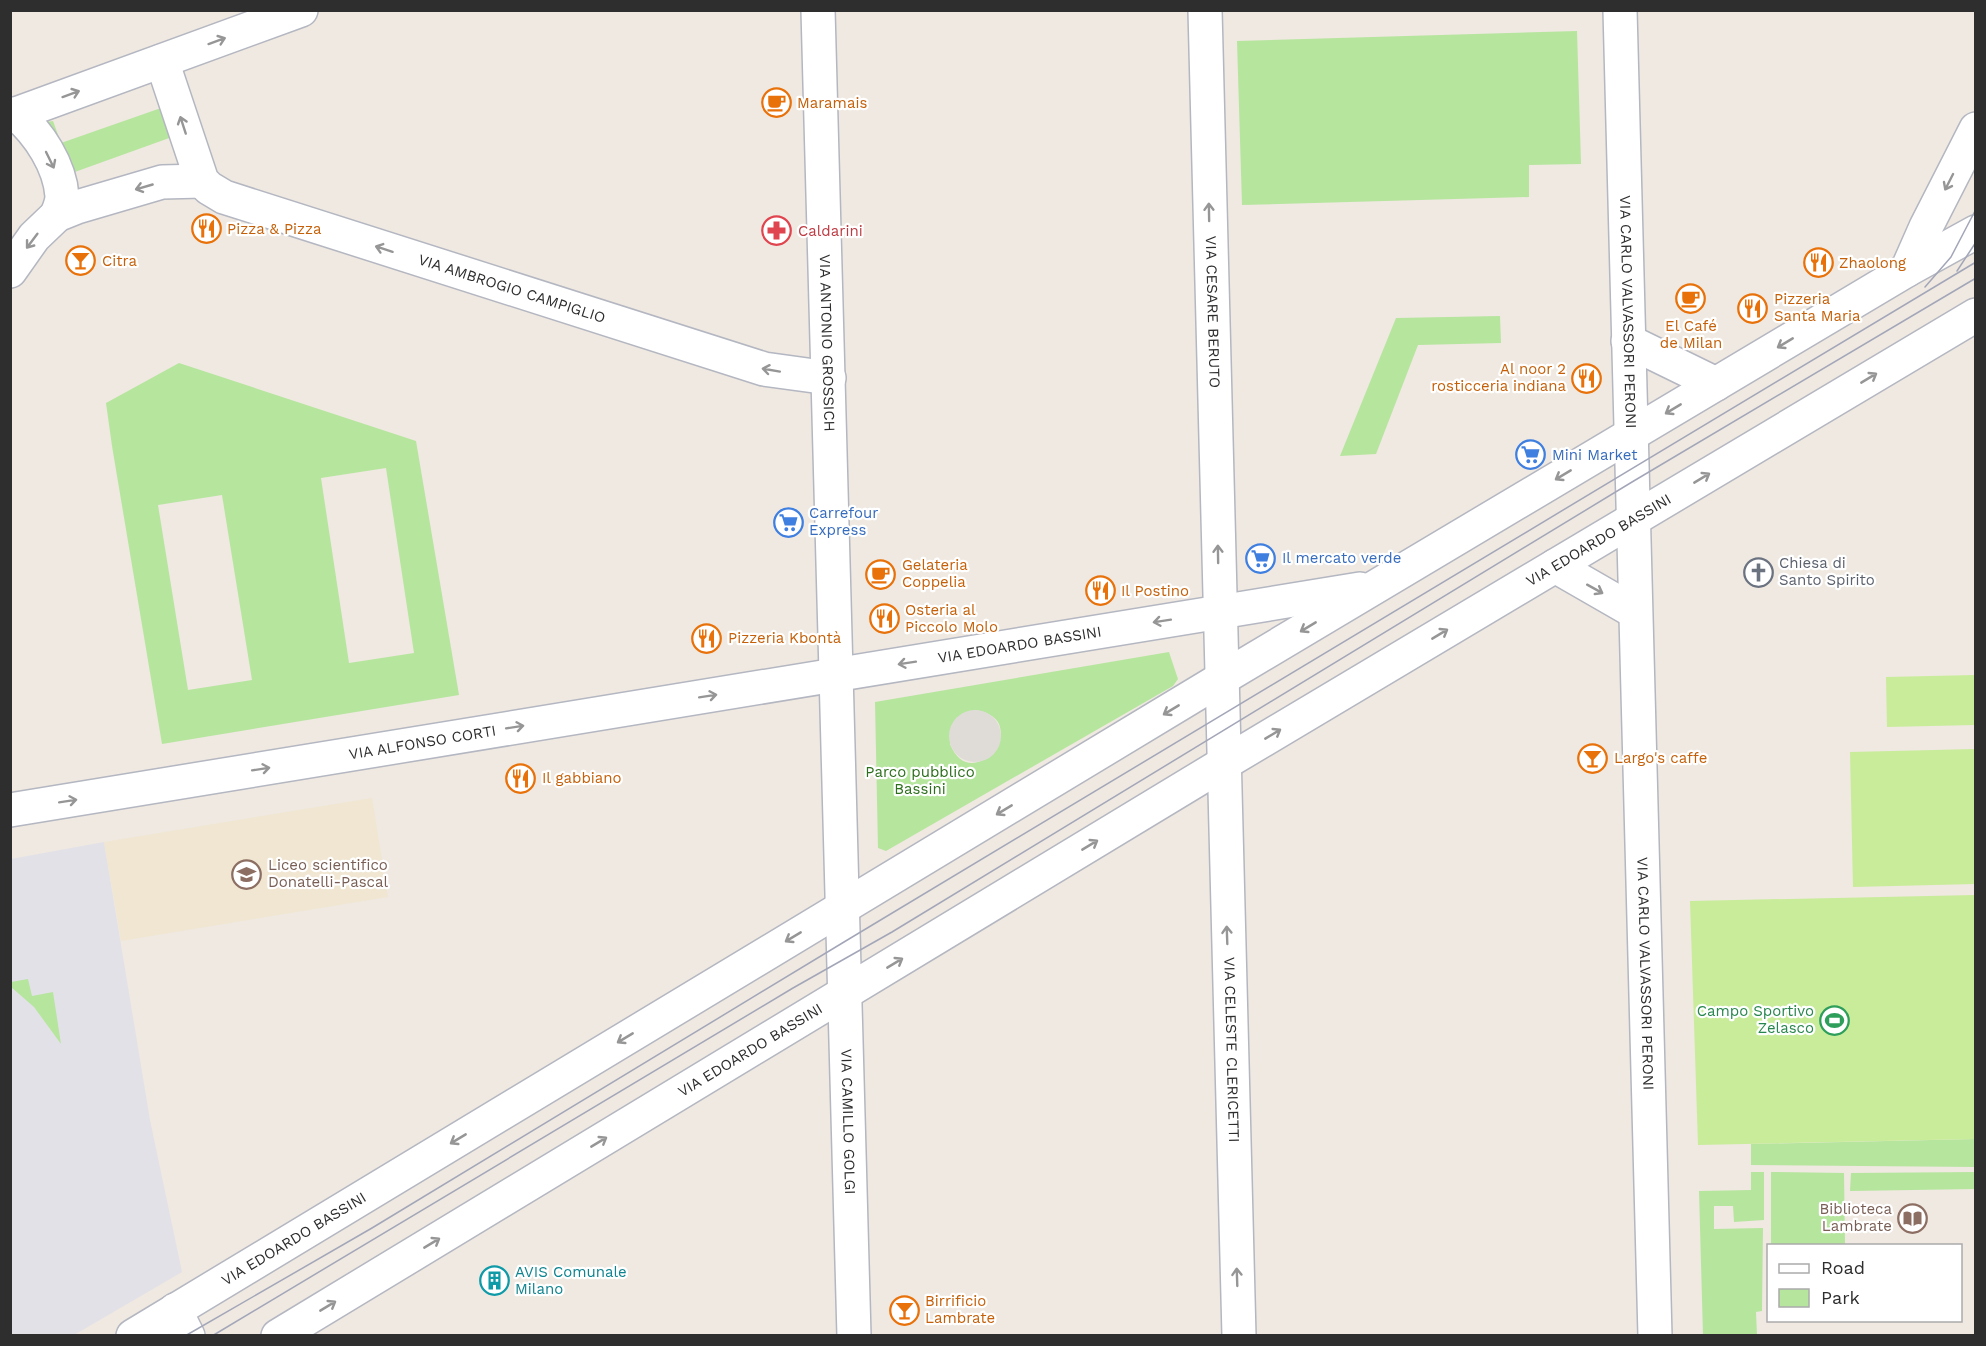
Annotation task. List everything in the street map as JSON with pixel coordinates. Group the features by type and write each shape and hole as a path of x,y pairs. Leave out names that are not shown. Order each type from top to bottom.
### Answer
{"street":[{"path":"57,215 62,199 59,180 35,133 13,114 302,10"},
{"name":"VIA ANTONIO GROSSICH","path":"818,10 836,675"},
{"name":"VIA CESARE BERUTO","path":"1204,10 1219,612"},
{"name":"VIA CARLO VALVASSORI PERONI","path":"1620,10 1655,1335"},
{"path":"10,271 34,237 57,215 76,207 162,182 202,181 162,61"},
{"path":"1907,270 1976,129"},
{"name":"VIA AMBROGIO CAMPIGLIO","path":"202,181 217,194 244,205 730,359 764,369 829,378"},
{"name":"VIA EDOARDO BASSINI","path":"134,1335 182,1323 843,907 1631,434 1907,270 1976,232"},
{"name":"VIA EDOARDO BASSINI","path":"278,1335 1223,764 1976,315"},
{"path":"1628,341 1716,384"},
{"path":"1555,566 1635,612"},
{"name":"VIA EDOARDO BASSINI","path":"836,675 1376,586"},
{"path":"1219,612 1223,764"},
{"path":"836,675 843,907"},
{"name":"VIA ALFONSO CORTI","path":"10,810 836,675"},
{"name":"VIA CELESTE CLERICETTI","path":"1223,764 1239,1335"},
{"name":"VIA CAMILLO GOLGI","path":"843,907 854,1335"}],"shaded area":[{"name":"Parco pubblico Bassini","path":"975,710 985,712 993,718 999,726 1001,736 999,746 993,754 985,760 975,762 965,760 957,754 951,746 949,736 951,726 957,718 965,712"},
{"name":"Liceo scientifico Donatelli-Pascal","path":"372,798 388,897 121,941 104,842"},
{"path":"104,842 150,1120 182,1272 74,1335 11,1336 11,859"}],"green space":[{"path":"1577,31 1581,164 1529,165 1529,197 1242,205 1237,41"},
{"path":"161,108 172,137 72,173 80,196 46,122 53,121 61,143"},
{"path":"1500,316 1501,343 1418,345 1376,454 1340,456 1396,318"},
{"path":"179,363 416,441 459,695 162,744 106,403","holes":["386,468 414,653 349,663 321,478","222,495 252,680 188,690 158,505"]},
{"name":"Parco pubblico Bassini","path":"1169,652 1178,679 1173,686 886,851 878,848 875,702","holes":["974,710 992,716 1000,726 1000,739 994,751 984,760 972,763 960,759 950,744"]},
{"path":"1975,675 1975,725 1887,727 1886,677"},
{"path":"1975,749 1975,884 1853,887 1850,752"},
{"name":"Campo Sportivo Zelasco","path":"1975,895 1975,1139 1698,1145 1690,901"},
{"path":"28,979 32,996 53,992 61,1044 34,1007 11,987 11,982"},
{"path":"1975,1139 1975,1167 1751,1165 1751,1144"},
{"path":"1751,1172 1764,1172 1764,1220 1734,1222 1733,1206 1714,1206 1714,1229 1763,1228 1762,1311 1756,1312 1757,1335 1703,1335 1699,1191 1751,1190"},
{"path":"1771,1172 1844,1173 1845,1244 1771,1244"},
{"path":"1975,1172 1975,1189 1850,1191 1851,1173"}],"tram line":[{"path":"1925,287 1951,257 1976,209"},
{"path":"1957,271 1976,242"},
{"path":"185,1336 372,1228 1976,262"},
{"path":"212,1336 793,988 892,932 1632,482 1976,278"}],"place":[{"name":"Maramais","path":"776,103"},
{"name":"Pizza & Pizza","path":"206,229"},
{"name":"Caldarini","path":"777,231"},
{"name":"Citra","path":"81,261"},
{"name":"Zhaolong","path":"1818,263"},
{"name":"El Café de Milan","path":"1691,299"},
{"name":"Pizzeria Santa Maria","path":"1753,308"},
{"name":"Al noor 2 rosticceria indiana","path":"1587,378"},
{"name":"Mini Market","path":"1531,455"},
{"name":"Carrefour Express","path":"788,522"},
{"name":"Il mercato verde","path":"1261,558"},
{"name":"Chiesa di Santo Spirito","path":"1758,572"},
{"name":"Gelateria Coppelia","path":"881,574"},
{"name":"Il Postino","path":"1100,591"},
{"name":"Osteria al Piccolo Molo","path":"884,619"},
{"name":"Pizzeria Kbontà","path":"707,638"},
{"name":"Largo's caffe","path":"1593,758"},
{"name":"Il gabbiano","path":"521,778"},
{"name":"Liceo scientifico Donatelli-Pascal","path":"247,874"},
{"name":"Campo Sportivo Zelasco","path":"1835,1020"},
{"name":"Biblioteca Lambrate","path":"1913,1218"},
{"name":"AVIS Comunale Milano","path":"494,1281"},
{"name":"Birrificio Lambrate","path":"904,1310"}]}
